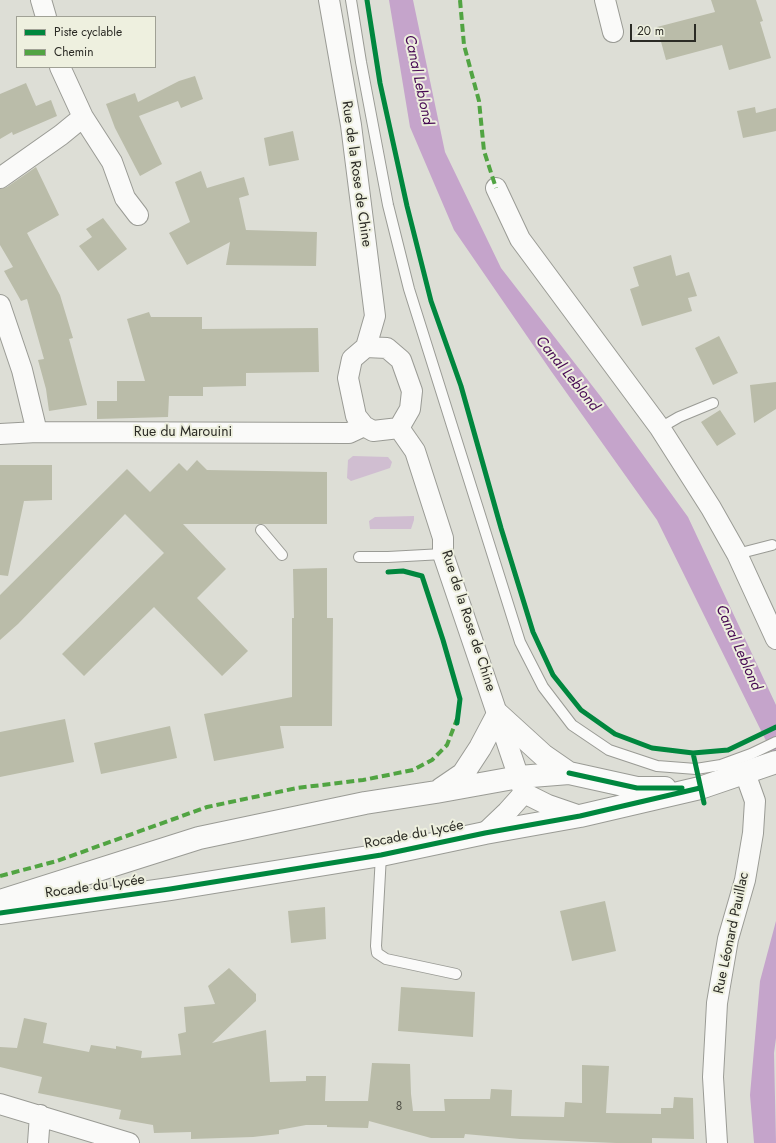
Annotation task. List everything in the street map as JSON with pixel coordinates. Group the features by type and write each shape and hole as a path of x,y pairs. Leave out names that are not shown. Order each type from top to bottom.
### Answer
{"main road":[{"path":"436,792 463,774 480,748 498,714 543,755 569,773"},
{"name":"Rocade du Lycée","path":"0,913 170,889 381,855 485,833 580,816 700,788 759,764"},
{"name":"Rocade du Lycée","path":"0,901 199,838 365,803 436,792 522,785 569,773 637,788 700,788"}],"street":[{"path":"41,0 46,16"},
{"name":"Rue de la Rose de Chine","path":"329,0 351,125 375,316 366,347"},
{"path":"605,0 613,32"},
{"path":"60,68 83,117 112,162 125,198 138,215"},
{"path":"0,178 61,135 83,117"},
{"path":"496,188 520,239 660,428 711,508 737,554 776,639"},
{"path":"0,305 22,370 38,432"},
{"path":"366,347 386,348 401,360 412,391 410,409 399,428 373,432 364,426 356,416 348,378 352,359 366,347"},
{"name":"Rue du Marouini","path":"0,434 38,432 349,433 364,426"},
{"name":"Rue de la Rose de Chine","path":"399,428 415,451 443,538 443,554 522,785"},
{"name":"Rue Léonard Pauillac","path":"717,1143 714,1077 717,1003 728,939 745,880 753,833 759,764"},
{"path":"485,833 507,812 522,785 548,805 580,816"},
{"path":"0,1104 129,1143"},
{"path":"38,1143 40,1115"}],"lane":[{"path":"351,0 388,205 409,289 520,642 543,687 572,725 608,750 657,766 696,769 721,765 759,764 776,742"},
{"path":"660,428 679,417 713,403"},
{"path":"261,530 282,555"},
{"path":"737,554 772,545"},
{"path":"359,557 395,557 443,554"},
{"path":"381,855 376,946 377,953 386,959 456,974"}],"shaded area":[{"path":"353,456 388,457 392,462 390,468 351,481 347,478 348,460"},
{"path":"414,516 411,529 370,529 369,521 375,517"}],"water":[{"name":"Canal Leblond","path":"389,0 413,0 445,152 501,268 601,397 688,517 776,705 776,761 657,520 551,371 454,230 410,127"},
{"path":"776,921 776,1038 774,1053 776,1143 754,1143 750,1095 760,981"}],"building":[{"path":"711,0 756,0 763,21 760,22 771,58 729,70 722,45 666,60 657,27 715,12"},
{"path":"195,76 203,99 181,108 178,101 139,116 162,164 140,176 115,128 106,104 135,93 138,102 179,81"},
{"path":"26,83 36,106 51,100 57,116 13,135 12,132 0,139 0,94"},
{"path":"755,107 756,113 776,108 776,131 743,138 737,111"},
{"path":"293,131 299,160 269,166 264,138"},
{"path":"36,167 59,215 27,233 60,295 73,338 69,339 87,405 49,411 46,389 38,360 44,359 27,299 21,301 4,271 13,267 0,245 0,189 7,187"},
{"path":"201,171 207,188 244,177 249,195 239,198 246,230 317,232 316,266 226,265 230,242 187,265 169,233 190,222 175,182"},
{"path":"103,218 127,249 98,271 79,246 92,237 86,229"},
{"path":"671,255 676,276 689,272 697,296 688,298 692,311 642,326 630,289 639,286 633,267"},
{"path":"149,312 151,317 202,317 202,329 318,328 319,372 246,373 246,386 203,387 203,396 169,396 168,417 97,419 97,401 117,401 117,381 145,381 127,319"},
{"path":"719,336 738,373 713,385 695,348"},
{"path":"776,382 776,409 754,423 750,385"},
{"path":"720,410 736,434 717,446 701,422"},
{"path":"197,460 207,470 327,472 327,524 183,524 226,569 197,598 248,651 222,676 154,607 84,676 62,654 164,553 125,514 18,624 0,640 0,595 127,469 150,492 179,463 187,471"},
{"path":"0,465 52,465 52,500 24,501 8,576 0,575"},
{"path":"327,568 327,618 333,618 332,726 280,726 284,748 214,761 204,714 292,697 292,618 294,618 293,569"},
{"path":"65,719 74,762 0,777 0,732"},
{"path":"170,726 177,758 101,774 94,743"},
{"path":"605,901 616,951 572,961 560,911"},
{"path":"325,907 326,939 291,943 288,911"},
{"path":"229,968 256,994 256,1001 212,1043 266,1030 270,1082 306,1081 306,1076 326,1076 325,1101 368,1101 372,1063 410,1064 413,1111 445,1111 444,1099 490,1099 491,1089 512,1090 511,1116 564,1117 565,1102 582,1103 582,1065 609,1066 606,1113 661,1114 661,1108 673,1108 674,1097 693,1098 694,1139 652,1138 652,1143 616,1143 520,1139 465,1134 464,1138 431,1138 369,1121 368,1128 306,1125 279,1130 279,1134 253,1137 191,1139 191,1132 154,1133 153,1125 119,1119 121,1110 38,1093 42,1077 0,1067 0,1047 17,1048 24,1018 47,1023 43,1043 89,1052 91,1045 116,1049 116,1046 142,1051 141,1058 181,1055 178,1034 186,1032 184,1007 215,1004 208,986"},
{"path":"401,987 475,992 473,1037 398,1031"}],"marked path":[{"path":"460,0 464,45 479,101 484,151 496,188"},
{"path":"0,876 57,861 207,807 297,788 363,780 413,770 432,760 447,745 457,719"}],"cycle path":[{"path":"367,0 380,83 407,206 431,301 461,386 501,528 533,632 553,675 581,710 615,734 652,748 693,753 728,750 776,727"},
{"path":"388,572 403,571 422,576 460,699 457,723"},
{"path":"693,753 704,803"},
{"path":"569,773 637,788 682,788"},
{"path":"0,913 170,889 381,855 485,833 580,816 700,788"}]}
